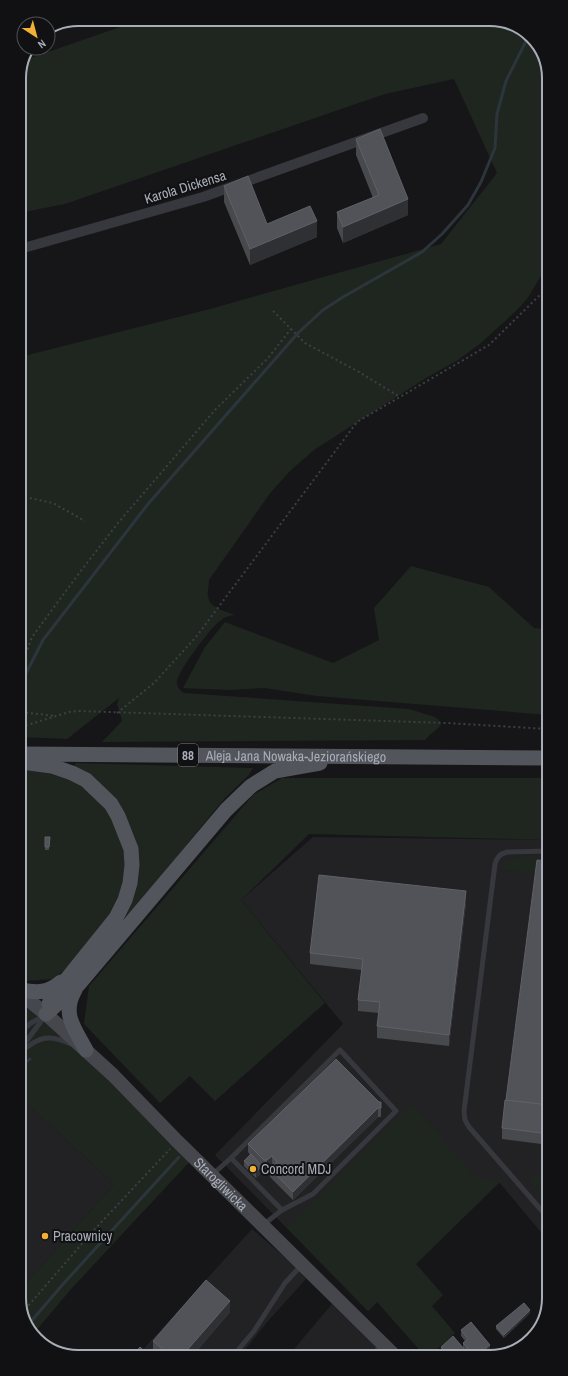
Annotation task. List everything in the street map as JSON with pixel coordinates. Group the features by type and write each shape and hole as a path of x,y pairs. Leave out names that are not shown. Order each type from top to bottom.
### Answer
{"main road":[{"name":"Aleja Jana Nowaka-Jeziorańskiego","path":"26,754 542,758"},
{"path":"46,1014 73,980 226,810 250,786 275,771 356,756"},
{"path":"26,762 52,766 86,780 111,804 125,831 132,849 130,883 125,900 116,918 73,980 68,1012 71,1022 86,1050"},
{"path":"26,991 46,991 73,980"}],"street":[{"name":"Karola Dickensa","path":"26,248 203,197 424,118"},
{"name":"Starogliwicka","path":"26,998 86,1050 211,1176 389,1350"}],"lane":[{"path":"542,851 508,852 502,853 497,857 464,1112 465,1120 469,1127 542,1211"},
{"path":"26,1026 46,1014"},
{"path":"26,1041 46,1014"},
{"path":"26,1047 32,1042 45,1038 57,1038 86,1050"},
{"path":"211,1176 340,1050 396,1111 313,1194 282,1210 262,1226"},
{"path":"231,1158 282,1210"},
{"path":"238,1350 254,1331 285,1283 298,1269"},
{"path":"377,1350 383,1344"}],"path":[{"path":"117,713 154,684 196,637 357,422 489,345 542,293"},
{"path":"273,311 305,343 359,372 400,397"},
{"path":"26,653 32,637 118,523 215,410 268,358 291,329"},
{"path":"26,497 53,503 85,521"},
{"path":"26,725 78,711 447,722 542,729"},
{"path":"26,713 57,716"},
{"path":"27,1307 93,1232 177,1141"}],"shaded area":[{"path":"123,26 494,26 510,30 522,37 527,41 537,55 542,78 542,275 527,299 481,343 458,360 426,378 314,450 290,471 271,492 209,580 209,601 215,606 234,615 223,619 210,631 183,668 177,681 178,687 184,693 409,709 435,717 440,721 441,725 425,740 102,742 122,721 117,704 119,698 67,739 26,737 26,355 210,309 441,244 497,173 454,79 385,94 65,204 26,212 26,74 30,58 37,56 56,56 56,49"},
{"path":"411,566 489,587 534,628 542,629 542,715 317,696 264,688 230,690 183,688 205,647 225,622 333,663 379,640 374,608"},
{"path":"76,763 253,768 248,776 224,799 63,995 110,932 135,844 74,766"},
{"path":"26,769 36,769 72,779 97,798 110,813 118,829 125,855 124,876 121,889 111,914 72,964 53,979 27,981"},
{"path":"282,778 542,778 542,840 309,834 241,900 325,1003 215,1101 190,1076 160,1103 84,1024 89,986 253,795"},
{"path":"313,837 542,840 542,1234 499,1182 368,1311 215,1155 343,1024 241,900"},
{"path":"516,857 542,857 542,873 537,875 503,869 505,864"},
{"path":"26,1008 46,1014 193,1158 72,1288 37,1330 27,1308 26,1283 114,1184 26,1103"},
{"name":"Pracownicy","path":"26,1103 114,1184 26,1283"},
{"path":"412,1104 474,1176 500,1182 416,1264 443,1295 432,1306 455,1333 436,1350 420,1350 377,1302 368,1311 287,1228"},
{"path":"534,1174 542,1175 540,1190 542,1190 542,1196 531,1183 531,1176"},
{"path":"252,1229 295,1266 306,1279 268,1321 245,1350 142,1350"},
{"path":"332,1304 382,1350 293,1350"}],"building":[{"path":"380,129 408,199 343,227 337,212 379,195 356,139"},
{"path":"248,176 267,224 310,206 317,221 250,249 224,186"},
{"path":"45,837 50,837 49,847 45,847"},
{"path":"537,860 542,860 542,1104 506,1100"},
{"path":"319,875 466,891 449,1035 377,1026 380,1002 358,1000 363,959 310,953"},
{"path":"336,1059 379,1102 381,1102 381,1108 378,1108 293,1192 270,1169 277,1162 272,1156 267,1160 264,1160 248,1144"},
{"path":"505,1100 542,1104 542,1133 502,1128"},
{"path":"251,1154 262,1166 256,1172 244,1161"},
{"path":"206,1280 230,1301 188,1349 189,1350 164,1350 153,1341"},
{"path":"524,1303 530,1310 504,1335 496,1326"},
{"path":"471,1322 490,1345 484,1350 465,1350 468,1348 463,1343 468,1339 461,1330"},
{"path":"453,1336 465,1350 444,1350 441,1347"}],"waterway":[{"path":"26,673 43,640 148,504 298,333 323,310 422,252 442,234 468,205 481,182 495,148 497,114 506,81 526,40"},
{"path":"26,1062 30,1059"},
{"path":"32,1321 64,1283 179,1157"}],"place":[{"name":"Concord MDJ","path":"253,1169"},
{"name":"Pracownicy","path":"45,1236"}]}
